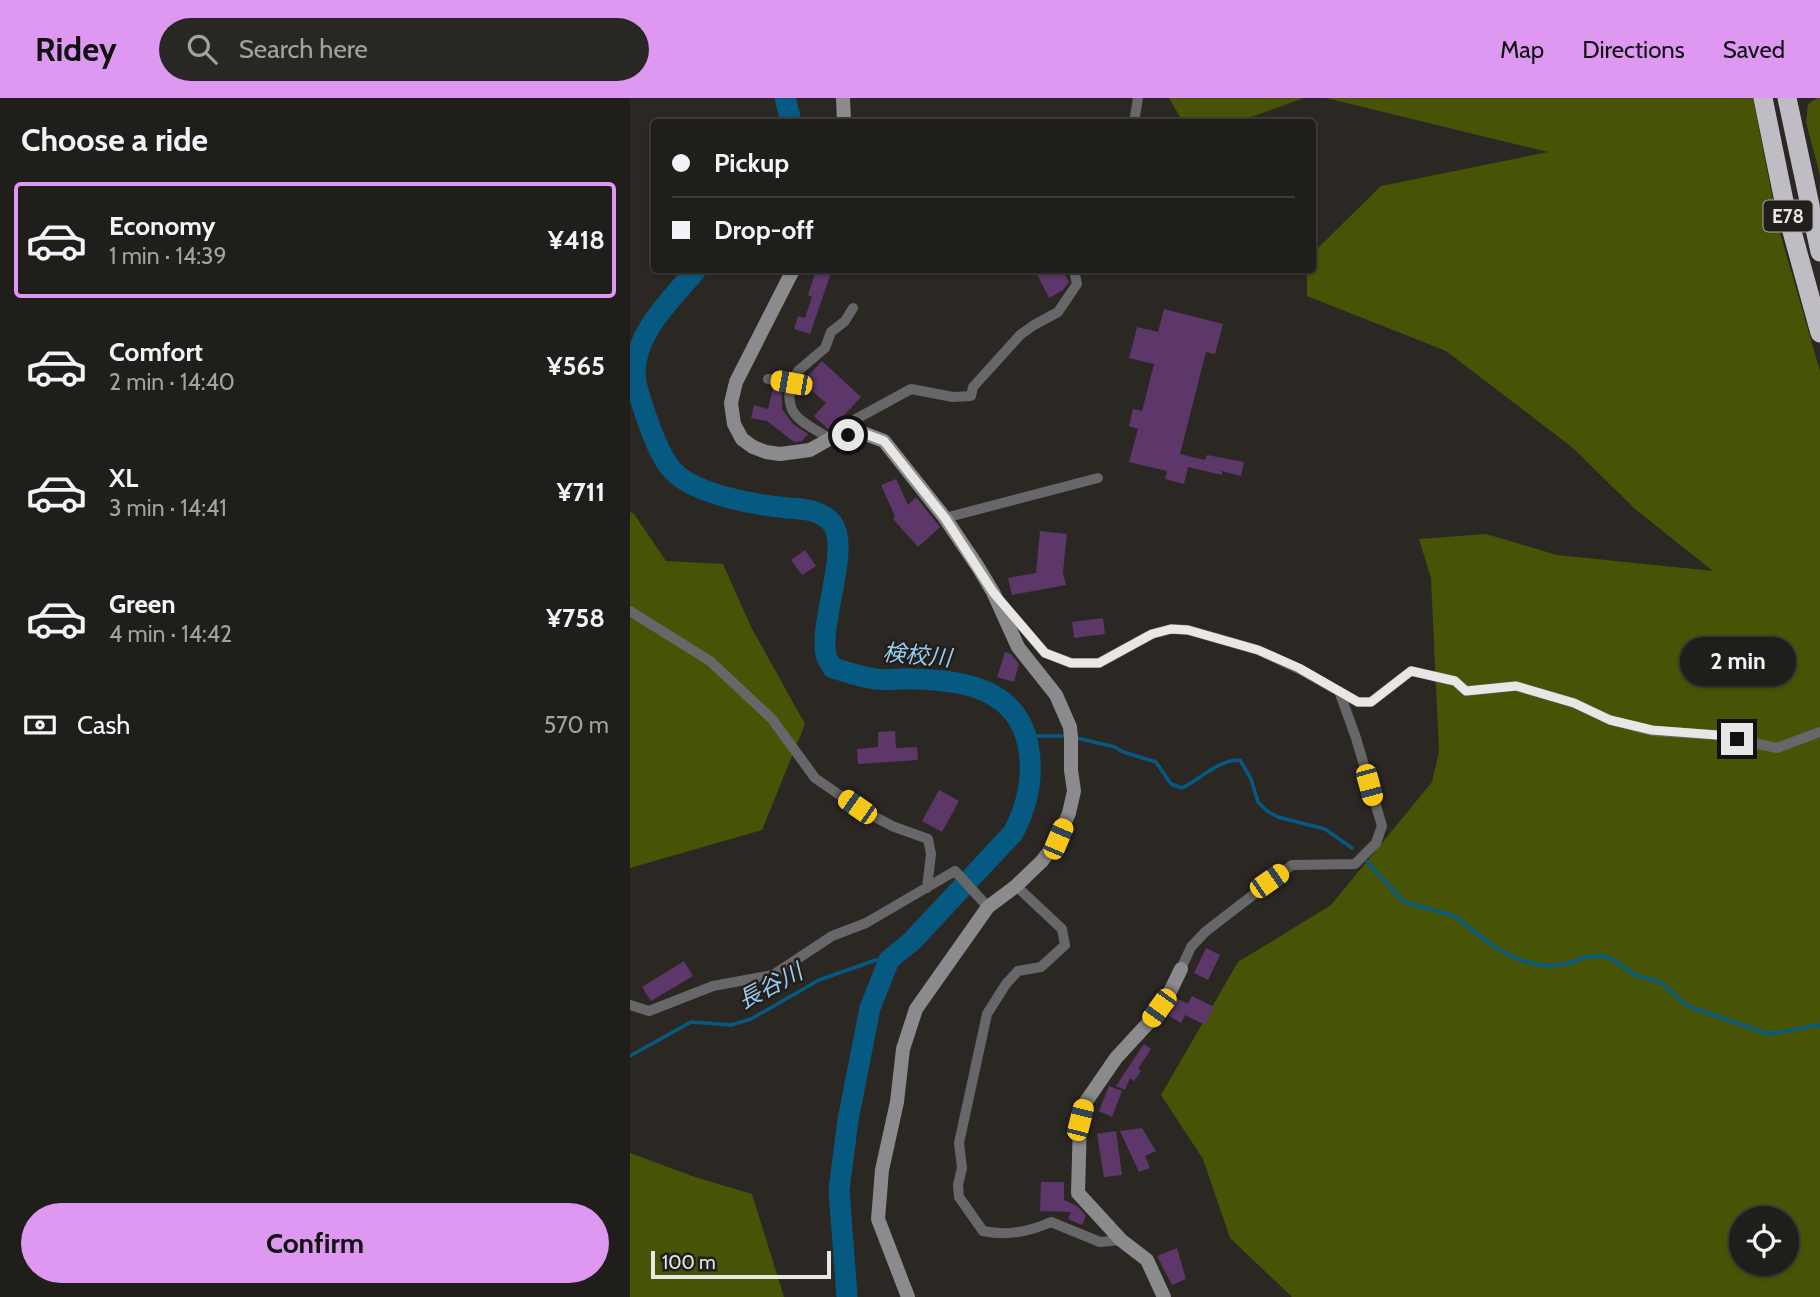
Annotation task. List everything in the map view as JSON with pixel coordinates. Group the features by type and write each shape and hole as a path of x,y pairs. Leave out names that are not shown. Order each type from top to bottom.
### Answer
{"highway":[{"name":"E78","path":"1763,98 1785,206 1820,333"},
{"name":"E78","path":"1787,98 1820,252"}],"street":[{"path":"843,98 844,119"},
{"path":"1135,119 1138,98"},
{"path":"791,273 736,382 731,403 734,424 742,439 753,447 780,454 810,450 856,419 911,389 953,397 971,396 973,387 1020,335 1034,324 1058,312 1077,284 1075,273"},
{"path":"853,308 845,321 831,332 825,348 798,372 791,383 789,406 795,415 831,438 863,433 884,441 945,518 993,592 1045,653 1071,663 1099,663 1152,634 1179,629 1258,650 1299,668 1358,702 1371,702 1411,671 1455,681 1466,691 1516,686 1574,703 1610,720 1652,730 1717,735 1777,748 1820,732"},
{"path":"768,379 791,383"},
{"path":"945,518 1098,478"},
{"path":"908,1297 878,1219 882,1170 897,1102 903,1049 916,1009 983,902 1016,886 1042,861 1058,839 1069,813 1074,791 1070,727 1056,695 1018,648 993,592"},
{"path":"630,611 710,661 772,719 815,778 857,807 892,826 928,839 931,853 927,888"},
{"path":"1164,1297 1147,1260 1121,1240 1078,1193 1080,1120 1085,1102 1116,1058 1151,1020 1168,996 1191,947 1205,932 1292,865 1355,864 1376,843 1382,826 1339,691"},
{"path":"630,1005 649,1011 713,986 773,975 832,936 866,923 955,871 983,902"},
{"path":"1016,886 1062,929 1065,944 1041,967 1018,971 1006,984 987,1014 959,1143 962,1168 958,1185 959,1197 983,1231 1000,1234 1036,1229 1051,1222 1100,1242 1121,1240"}],"green space":[{"path":"1169,98 1304,98 1245,119 1181,119"},
{"path":"1326,98 1753,98 1778,226 1820,371 1820,1297 1292,1297 1230,1238 1203,1159 1161,1095 1238,962 1331,905 1432,782 1439,752 1431,578 1419,539 1486,534 1557,555 1713,571 1635,509 1573,448 1446,351 1307,296 1307,273 1316,273 1316,250 1381,186 1548,152"},
{"path":"1818,98 1820,175 1806,122 1808,104"},
{"path":"630,512 666,561 723,564 751,627 805,724 762,830 630,868"},
{"path":"630,1153 752,1194 784,1297 630,1297"}],"building":[{"path":"815,273 831,273 810,334 794,329 798,316 805,318 812,297 808,295"},
{"path":"1036,273 1064,273 1069,282 1063,290 1049,298"},
{"path":"1164,309 1223,324 1215,354 1206,352 1180,454 1205,460 1207,455 1244,462 1241,476 1222,471 1222,475 1188,467 1184,484 1165,479 1167,471 1129,462 1138,429 1129,426 1133,409 1142,411 1154,364 1129,358 1137,327 1158,332"},
{"path":"822,361 861,397 828,429 814,416 826,403 802,382"},
{"path":"773,388 782,390 782,409 793,424 808,434 802,441 794,442 767,421 751,418 754,405 768,409"},
{"path":"896,479 908,505 916,497 940,527 918,547 893,519 895,516 881,485"},
{"path":"1040,531 1067,534 1063,572 1066,585 1012,595 1008,578 1036,573"},
{"path":"805,550 816,566 802,575 791,560"},
{"path":"1103,618 1105,634 1074,638 1072,622"},
{"path":"1005,652 1011,654 1019,664 1014,682 997,677"},
{"path":"895,731 896,748 917,747 918,760 858,764 857,749 878,747 878,732"},
{"path":"939,790 959,801 942,832 922,821"},
{"path":"1206,948 1220,955 1208,980 1194,973"},
{"path":"684,961 693,976 651,1001 642,987"},
{"path":"1192,996 1214,1007 1205,1025 1185,1015 1181,1023 1169,1016 1178,999 1188,1004"},
{"path":"1144,1044 1151,1049 1138,1069 1141,1071 1134,1081 1130,1078 1125,1090 1116,1086"},
{"path":"1109,1086 1122,1091 1112,1117 1099,1111"},
{"path":"1142,1128 1156,1151 1145,1156 1150,1168 1139,1172 1120,1131"},
{"path":"1116,1131 1122,1175 1104,1177 1097,1134"},
{"path":"1041,1182 1064,1182 1064,1200 1077,1206 1086,1216 1082,1225 1068,1219 1071,1212 1040,1211"},
{"path":"1177,1248 1186,1279 1172,1285 1157,1256"}],"waterway":[{"name":"検校川","path":"785,98 789,119"},
{"name":"検校川","path":"693,273 648,330 641,344 635,373 655,439 669,466 683,479 711,492 760,504 812,511 828,519 837,534 838,549 825,640 826,656 833,668 875,679 932,680 968,685 985,691 1000,699 1012,711 1022,726 1030,757 1028,790 1023,812 1013,833 912,941 889,960 870,1008 848,1120 839,1190 847,1297"},
{"path":"1026,736 1065,736"},
{"path":"1077,738 1115,747 1156,762 1171,784 1182,788 1217,766 1240,760 1251,779 1258,802 1267,811 1278,817 1325,829 1352,848"},
{"path":"1367,862 1404,902 1454,916 1496,948 1520,960 1546,966 1601,956 1614,960 1635,975 1660,982 1688,1006 1768,1034 1820,1025"},
{"name":"長谷川","path":"630,1056 691,1022 731,1025 751,1019 819,980 876,960 889,960"}],"route":[{"path":"848,435 863,433 884,441 945,518 993,592 1045,653 1071,663 1099,663 1152,634 1171,629 1188,630 1258,650 1299,668 1358,702 1371,702 1411,671 1455,681 1466,691 1516,686 1574,703 1610,720 1652,730 1737,739"}]}
